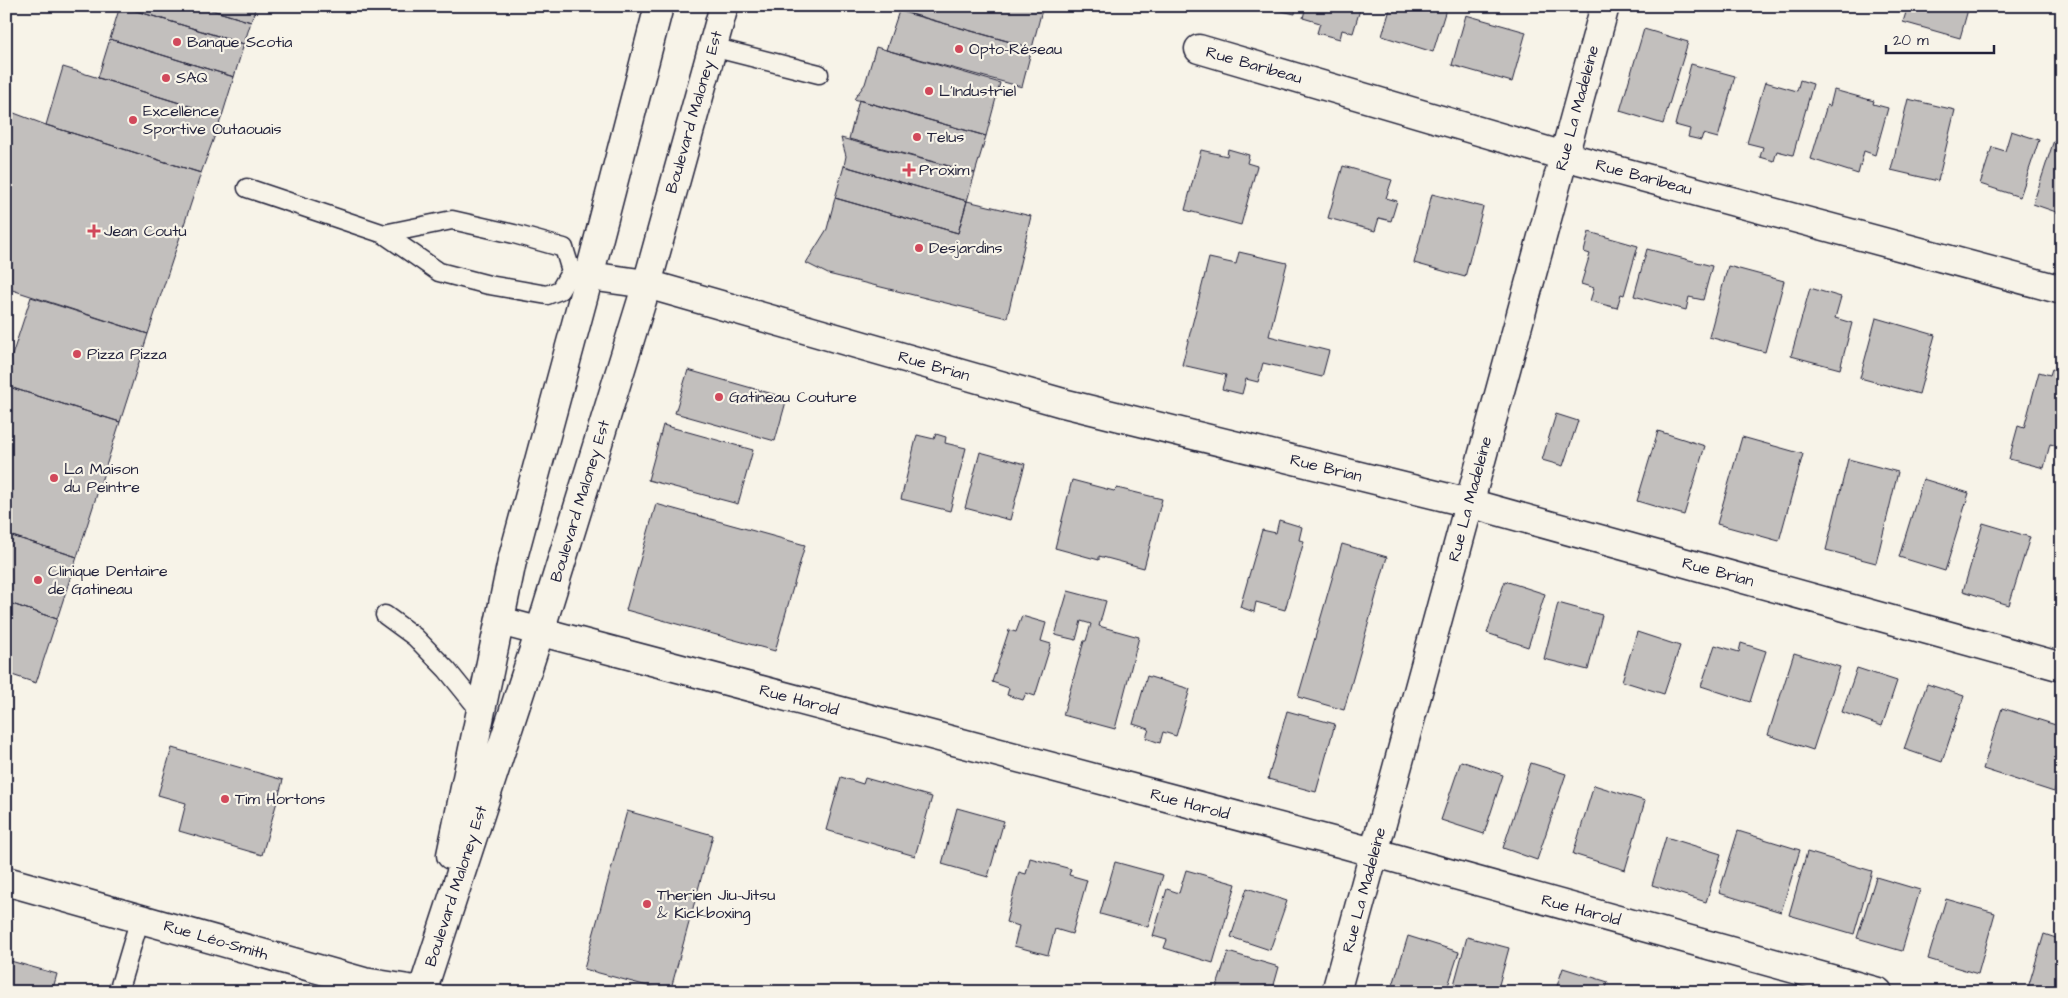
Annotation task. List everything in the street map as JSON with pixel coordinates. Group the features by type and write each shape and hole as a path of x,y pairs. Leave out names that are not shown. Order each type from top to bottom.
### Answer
{"street":[{"name":"Boulevard Maloney Est","path":"424,991 512,561 580,273 658,6"},
{"name":"Boulevard Maloney Est","path":"424,991 540,631 647,284 724,6"},
{"name":"Rue La Madeleine","path":"1336,992 1605,6"},
{"name":"Rue Baribeau","path":"1199,49 1564,156 2062,290"},
{"name":"Rue Brian","path":"580,273 647,284 1063,403 1469,503 2062,667"},
{"name":"Rue Harold","path":"500,621 1374,853 1878,992"},
{"name":"Rue Léo-Smith","path":"6,881 364,982 424,991"}],"lane":[{"path":"712,47 819,74"},
{"path":"247,188 384,234 439,272 489,285 546,295 560,290 580,273 564,248 452,220 384,234"},
{"path":"385,615 415,637 447,670 481,712"},
{"path":"118,992 140,918"}],"building":[{"name":"Banque Scotia","path":"120,6 244,44 234,77 110,39"},
{"path":"120,6 199,6 251,22 244,44"},
{"path":"199,6 256,6 251,22"},
{"path":"883,6 1043,6 1032,48"},
{"path":"1259,6 1296,6 1295,14"},
{"path":"1306,6 1361,6 1353,33 1342,30 1340,39 1317,33 1320,23 1303,18"},
{"path":"1391,6 1447,6 1433,52 1382,36"},
{"path":"1908,6 1969,6 1960,38 1903,22"},
{"name":"Opto-Réseau","path":"899,11 1032,48 1022,87 886,50"},
{"path":"1466,15 1526,32 1512,82 1452,65"},
{"path":"1644,29 1688,42 1663,124 1620,111"},
{"name":"SAQ","path":"110,39 234,77 222,116 98,78"},
{"name":"L'Industriel","path":"876,47 1000,83 986,136 854,99 865,84"},
{"path":"1691,64 1735,76 1718,138 1703,134 1701,140 1688,137 1690,129 1675,125"},
{"name":"Excellence Sportive Outaouais","path":"63,67 222,116 201,173 46,125"},
{"path":"1800,80 1813,84 1793,155 1777,151 1774,161 1760,157 1763,147 1747,143 1765,82 1797,91"},
{"path":"1834,90 1874,101 1873,104 1888,108 1875,155 1864,151 1858,174 1811,159 1827,105 1830,106"},
{"path":"1908,99 1955,110 1938,181 1891,170"},
{"name":"Telus","path":"859,100 986,136 975,173 849,139"},
{"name":"Jean Coutu","path":"6,110 46,125 201,173 148,334 6,288"},
{"path":"2011,131 2039,140 2020,197 1980,184 1992,147 2005,151"},
{"name":"Proxim","path":"841,138 975,173 967,201 844,166 846,156"},
{"path":"2054,140 2062,143 2062,214 2033,204"},
{"path":"1228,149 1249,155 1247,163 1257,166 1241,225 1185,210 1201,150 1227,156"},
{"path":"844,166 967,201 958,233 835,198"},
{"path":"1343,166 1392,180 1386,198 1397,201 1391,221 1379,218 1375,231 1328,218"},
{"path":"1432,194 1483,207 1465,277 1414,263"},
{"name":"Desjardins","path":"835,198 958,233 967,201 1031,216 1007,318 828,274 806,263 827,229"},
{"path":"1589,232 1638,246 1624,295 1621,294 1617,308 1590,301 1594,288 1581,284 1590,254 1584,252"},
{"path":"1647,249 1712,266 1703,300 1689,297 1686,310 1634,296"},
{"path":"1239,252 1287,263 1269,336 1329,351 1322,377 1263,363 1258,382 1246,379 1242,394 1222,389 1226,375 1182,365 1209,258 1236,264"},
{"path":"1728,266 1784,281 1765,352 1709,337"},
{"path":"1810,288 1841,297 1835,318 1852,323 1840,369 1791,356"},
{"name":"Pizza Pizza","path":"31,297 148,334 120,422 6,386 6,374"},
{"path":"1876,318 1935,335 1919,394 1860,378"},
{"path":"2052,369 2062,372 2062,441 2060,441 2058,446 2050,444 2044,468 2009,459 2018,426 2024,428 2039,372 2050,375"},
{"path":"688,370 787,398 775,441 675,413"},
{"name":"La Maison du Peintre","path":"6,386 120,422 77,557 6,534"},
{"path":"1556,414 1578,421 1563,466 1542,460"},
{"path":"663,425 753,450 738,504 648,480"},
{"path":"1658,431 1705,446 1684,515 1637,501"},
{"path":"936,434 946,437 945,443 966,448 950,511 901,499 917,435 934,439"},
{"path":"1742,437 1803,454 1779,541 1717,524"},
{"path":"980,452 1025,464 1010,520 965,508"},
{"path":"1848,459 1898,472 1876,563 1826,550"},
{"path":"1923,479 1969,493 1945,571 1899,557"},
{"path":"1072,480 1114,491 1117,488 1162,499 1144,568 1099,556 1099,560 1055,548"},
{"path":"656,504 805,545 775,651 626,610"},
{"path":"1279,520 1302,527 1299,540 1304,541 1285,610 1256,602 1254,612 1240,607 1262,530 1276,533"},
{"path":"1983,523 2030,537 2009,605 1963,591"},
{"name":"Clinique Dentaire de Gatineau","path":"6,534 77,557 57,619 6,602"},
{"path":"1342,544 1387,557 1344,710 1298,697"},
{"path":"1505,581 1545,594 1528,647 1487,633"},
{"path":"1068,591 1106,601 1099,626 1139,637 1115,729 1063,715 1084,641 1086,641 1091,624 1081,621 1076,640 1055,635"},
{"path":"6,602 57,619 36,683 6,673"},
{"path":"1558,603 1602,615 1588,670 1544,659"},
{"path":"1022,616 1046,623 1041,641 1051,644 1035,696 1026,693 1023,700 1007,695 1009,688 992,682 1009,630 1016,632"},
{"path":"1637,632 1680,646 1664,694 1622,681"},
{"path":"1741,643 1766,651 1750,702 1701,686 1715,645 1739,652"},
{"path":"1794,653 1840,667 1813,750 1768,735"},
{"path":"1857,668 1897,681 1882,726 1842,712"},
{"path":"1147,676 1190,689 1176,736 1163,732 1160,743 1146,738 1149,729 1133,724"},
{"path":"1927,684 1964,696 1942,762 1904,749"},
{"path":"2002,708 2062,727 2062,769 2054,792 1983,769"},
{"path":"1287,711 1335,724 1316,792 1268,779"},
{"name":"Tim Hortons","path":"172,748 283,780 262,855 179,831 186,803 158,795"},
{"path":"1461,761 1503,775 1484,834 1441,820"},
{"path":"1531,763 1566,774 1537,860 1503,848"},
{"path":"841,777 863,784 865,778 932,797 915,856 826,830"},
{"path":"1594,785 1645,801 1625,870 1573,854"},
{"path":"957,808 1004,821 988,877 942,864"},
{"path":"627,811 713,835 670,992 584,969"},
{"path":"1738,831 1800,850 1781,912 1719,893"},
{"path":"1666,837 1721,854 1706,902 1652,885"},
{"path":"1807,852 1872,871 1854,934 1789,915"},
{"path":"1030,858 1071,869 1069,875 1087,880 1072,934 1055,929 1048,955 1014,946 1019,926 1006,922 1019,872 1026,874"},
{"path":"1115,862 1163,875 1148,927 1100,914"},
{"path":"1186,870 1236,884 1213,963 1164,948 1167,940 1153,936 1167,889 1179,893"},
{"path":"1876,877 1920,890 1902,951 1857,938"},
{"path":"1247,888 1287,901 1270,950 1231,937"},
{"path":"1946,899 1995,913 1978,974 1928,959"},
{"path":"2044,934 2062,940 2062,992 2027,991"},
{"path":"1408,936 1459,952 1446,992 1391,992"},
{"path":"1467,937 1509,948 1497,992 1452,992"},
{"path":"1228,952 1279,967 1272,992 1215,992"},
{"path":"7,960 57,974 52,992 6,992"},
{"path":"1563,968 1608,982 1605,992 1555,992"},
{"path":"874,987 890,992 872,992"}],"place":[{"name":"Banque Scotia","path":"177,42"},
{"name":"Opto-Réseau","path":"959,49"},
{"name":"SAQ","path":"166,78"},
{"name":"L'Industriel","path":"929,91"},
{"name":"Excellence Sportive Outaouais","path":"133,120"},
{"name":"Telus","path":"917,137"},
{"name":"Proxim","path":"909,170"},
{"name":"Jean Coutu","path":"94,231"},
{"name":"Desjardins","path":"919,248"},
{"name":"Pizza Pizza","path":"77,354"},
{"name":"Gatineau Couture","path":"719,397"},
{"name":"La Maison du Peintre","path":"54,478"},
{"name":"Clinique Dentaire de Gatineau","path":"38,580"},
{"name":"Tim Hortons","path":"225,799"},
{"name":"Therien Jiu-Jitsu & Kickboxing","path":"647,904"}]}
